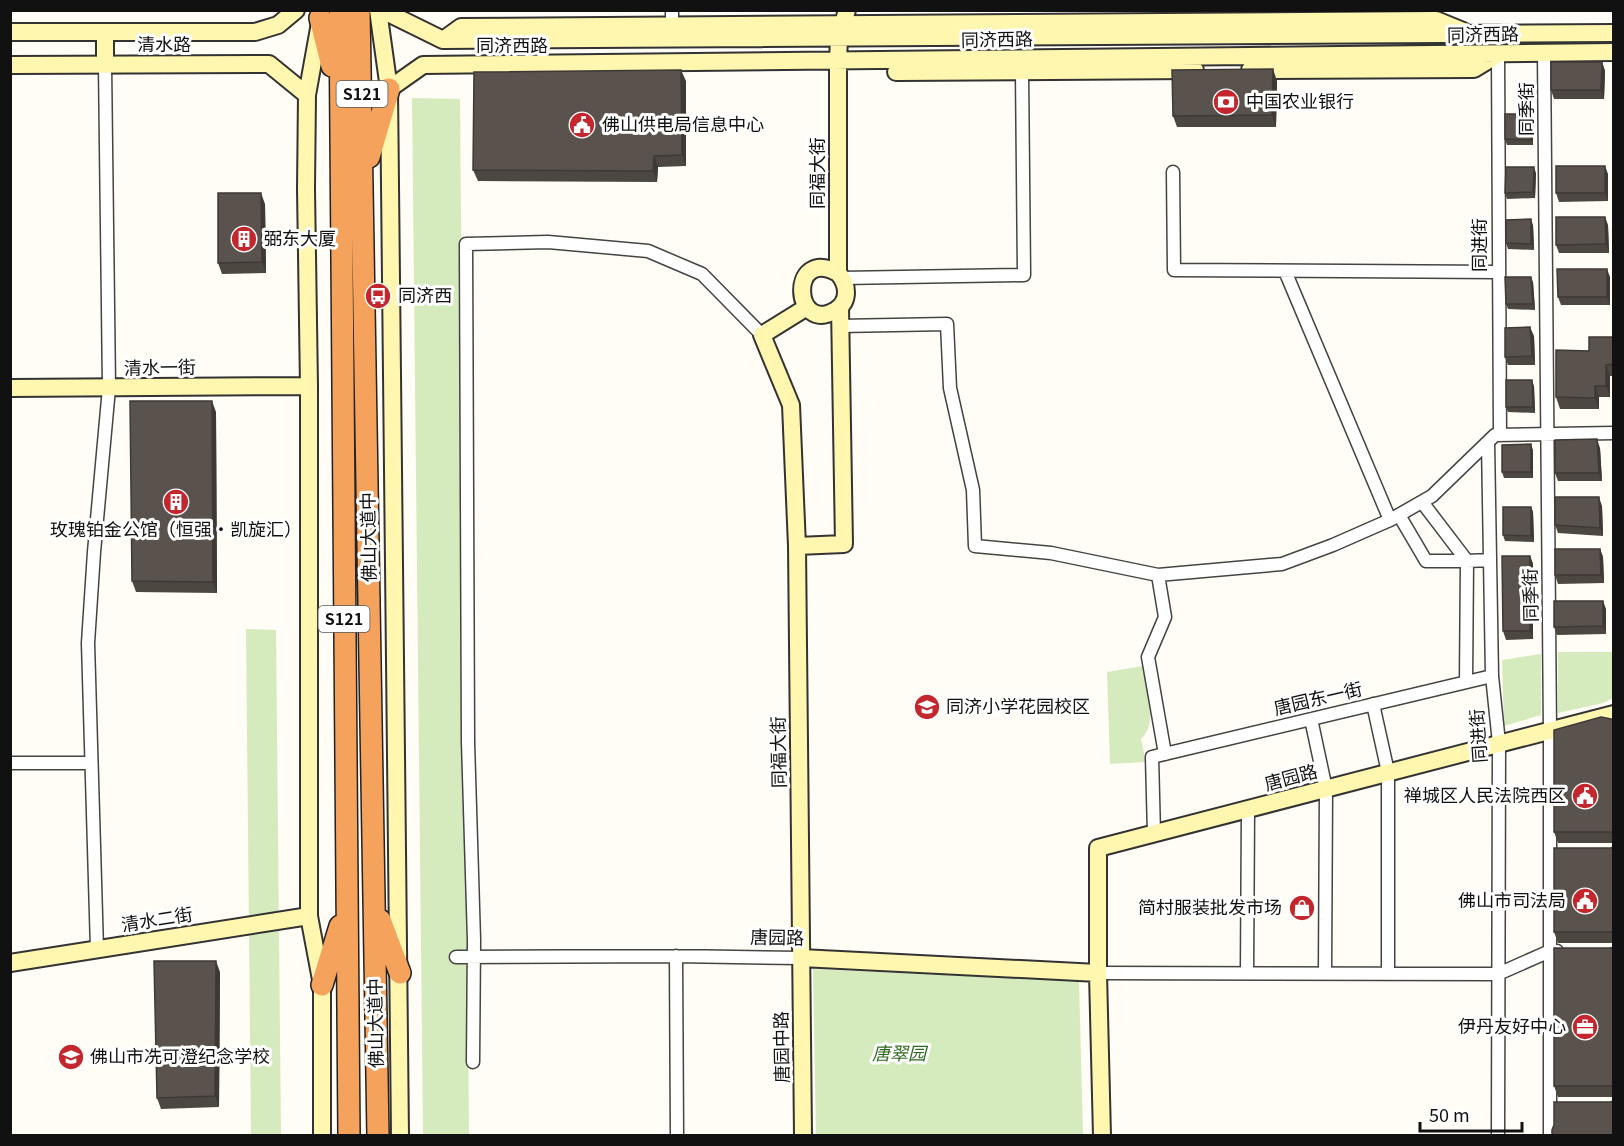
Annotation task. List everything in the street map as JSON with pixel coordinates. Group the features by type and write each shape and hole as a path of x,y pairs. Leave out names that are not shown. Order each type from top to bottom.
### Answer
{"highway":[{"name":"佛山大道中","path":"340,10 349,1136"},
{"name":"佛山大道中","path":"359,10 378,1136"},
{"path":"320,14 341,102"},
{"path":"363,178 389,89"},
{"path":"375,904 400,973"},
{"path":"322,985 346,905"}],"main road":[{"path":"10,32 255,32 278,25 296,10"},
{"path":"380,10 389,89 400,1136"},
{"name":"同济西路","path":"380,10 443,40 842,24 1175,35 1614,33"},
{"path":"320,14 307,95 306,189 309,386 309,916 322,985 322,1136"},
{"path":"443,40 461,27 672,18 842,24 1091,17 1214,22 1437,15 1470,34"},
{"path":"1175,35 1214,22 1248,34"},
{"name":"同福大街","path":"797,546 844,544 840,307 846,292 840,276 838,67 842,24"},
{"path":"105,32 105,65"},
{"name":"同济西路","path":"389,89 423,65 619,64 838,67 1614,52"},
{"path":"439,65 457,75 642,74 838,67 1022,71 1474,69 1498,54"},
{"name":"清水路","path":"10,65 269,64 307,95"},
{"path":"597,74 619,64 642,74"},
{"path":"840,276 823,268 809,273 804,279 801,294 807,307 820,314 827,314 840,307"},
{"path":"762,335 807,307"},
{"name":"同福大街","path":"762,335 790,405 797,546 801,958"},
{"name":"清水一街","path":"10,388 309,386"},
{"name":"唐园路","path":"801,958 1098,973 1098,848 1614,714"},
{"name":"清水二街","path":"10,963 309,916"},
{"name":"唐园中路","path":"801,958 803,1136"},
{"path":"1098,973 1102,1136"}],"street":[{"name":"同进街","path":"1498,54 1500,435"},
{"name":"同季街","path":"1544,54 1550,731 1556,851 1550,951 1555,1105 1550,1136"},
{"path":"97,949 88,643 109,388 105,65"},
{"path":"840,276 1024,275 1022,71"},
{"path":"1173,172 1174,270 1498,272"},
{"path":"473,1062 474,957 468,742 466,244 548,242 648,251 702,274 762,335"},
{"path":"1285,271 1394,518 1426,561 1490,560"},
{"path":"840,326 947,324 950,388 973,490 975,546 1051,553 1158,575 1282,564 1334,545 1394,518 1432,496 1495,435 1614,433"},
{"name":"同进街","path":"1488,442 1492,676 1499,743 1498,1136"},
{"path":"1422,502 1467,561 1466,682"},
{"path":"1154,834 1159,755 1148,657 1165,617 1158,575"},
{"name":"唐园东一街","path":"1159,755 1492,676"},
{"path":"1373,705 1388,772 1388,974"},
{"path":"1311,719 1326,789 1325,974"},
{"path":"10,763 90,763"},
{"path":"1247,973 1248,809"},
{"path":"1498,974 1550,951 1571,951"},
{"path":"676,956 678,1136"},
{"name":"唐园路","path":"456,957 801,958"},
{"name":"唐园路","path":"1098,973 1498,974"}],"green space":[{"path":"412,98 460,99 469,1135 423,1135"},
{"path":"246,629 276,630 281,1135 251,1135"},
{"path":"1558,652 1613,652 1613,698 1603,703 1558,713"},
{"path":"1541,654 1541,715 1504,726 1502,660"},
{"path":"1143,666 1150,704 1149,724 1141,739 1146,762 1110,764 1107,672"},
{"name":"唐翠园","path":"813,969 1079,981 1083,1135 816,1135"}],"building":[{"path":"1551,62 1602,62 1601,90 1551,90"},
{"name":"中国农业银行","path":"1273,69 1272,115 1173,116 1172,70"},
{"name":"佛山供电局信息中心","path":"681,70 682,155 654,156 653,171 473,170 474,72"},
{"path":"1505,114 1531,114 1531,140 1505,139"},
{"path":"1556,166 1605,166 1605,193 1556,193"},
{"path":"1506,167 1534,167 1533,192 1505,193"},
{"name":"弼东大厦","path":"218,193 261,193 262,262 218,263"},
{"path":"1556,217 1605,217 1606,244 1556,245"},
{"path":"1531,219 1531,244 1506,243 1506,220"},
{"path":"1557,269 1607,269 1607,297 1558,297"},
{"path":"1505,277 1531,277 1533,304 1506,304"},
{"path":"1530,327 1532,356 1505,357 1505,328"},
{"path":"1589,337 1614,337 1614,364 1606,365 1606,386 1595,386 1595,398 1556,397 1556,350 1589,351"},
{"path":"1506,380 1532,380 1533,407 1506,407"},
{"name":"玫瑰铂金公馆（恒强·凯旋汇）","path":"130,401 212,401 213,582 132,581"},
{"path":"1597,439 1599,473 1555,473 1555,440"},
{"path":"1531,444 1531,472 1502,472 1502,445"},
{"path":"1555,497 1599,497 1600,528 1555,525"},
{"path":"1503,507 1531,507 1531,536 1503,535"},
{"path":"1555,549 1600,549 1601,575 1555,575"},
{"path":"1502,556 1530,556 1530,631 1503,631"},
{"path":"1554,601 1603,601 1603,626 1554,627"},
{"name":"禅城区人民法院西区","path":"1601,717 1614,721 1614,833 1554,832 1554,730"},
{"name":"佛山市司法局","path":"1614,846 1614,933 1554,932 1554,848 1611,848"},
{"name":"伊丹友好中心","path":"1614,947 1614,1087 1554,1086 1554,948"},
{"path":"154,961 216,961 215,1096 157,1098"},
{"path":"1614,1101 1614,1136 1552,1136 1554,1102"}],"place":[{"name":"中国农业银行","path":"1226,102"},
{"name":"佛山供电局信息中心","path":"582,125"},
{"name":"弼东大厦","path":"244,239"},
{"name":"同济西","path":"378,296"},
{"name":"玫瑰铂金公馆（恒强·凯旋汇）","path":"176,502"},
{"name":"同济小学花园校区","path":"927,707"},
{"name":"禅城区人民法院西区","path":"1585,796"},
{"name":"佛山市司法局","path":"1585,901"},
{"name":"简村服装批发市场","path":"1302,908"},
{"name":"伊丹友好中心","path":"1585,1027"},
{"name":"佛山市冼可澄纪念学校","path":"71,1057"}]}
